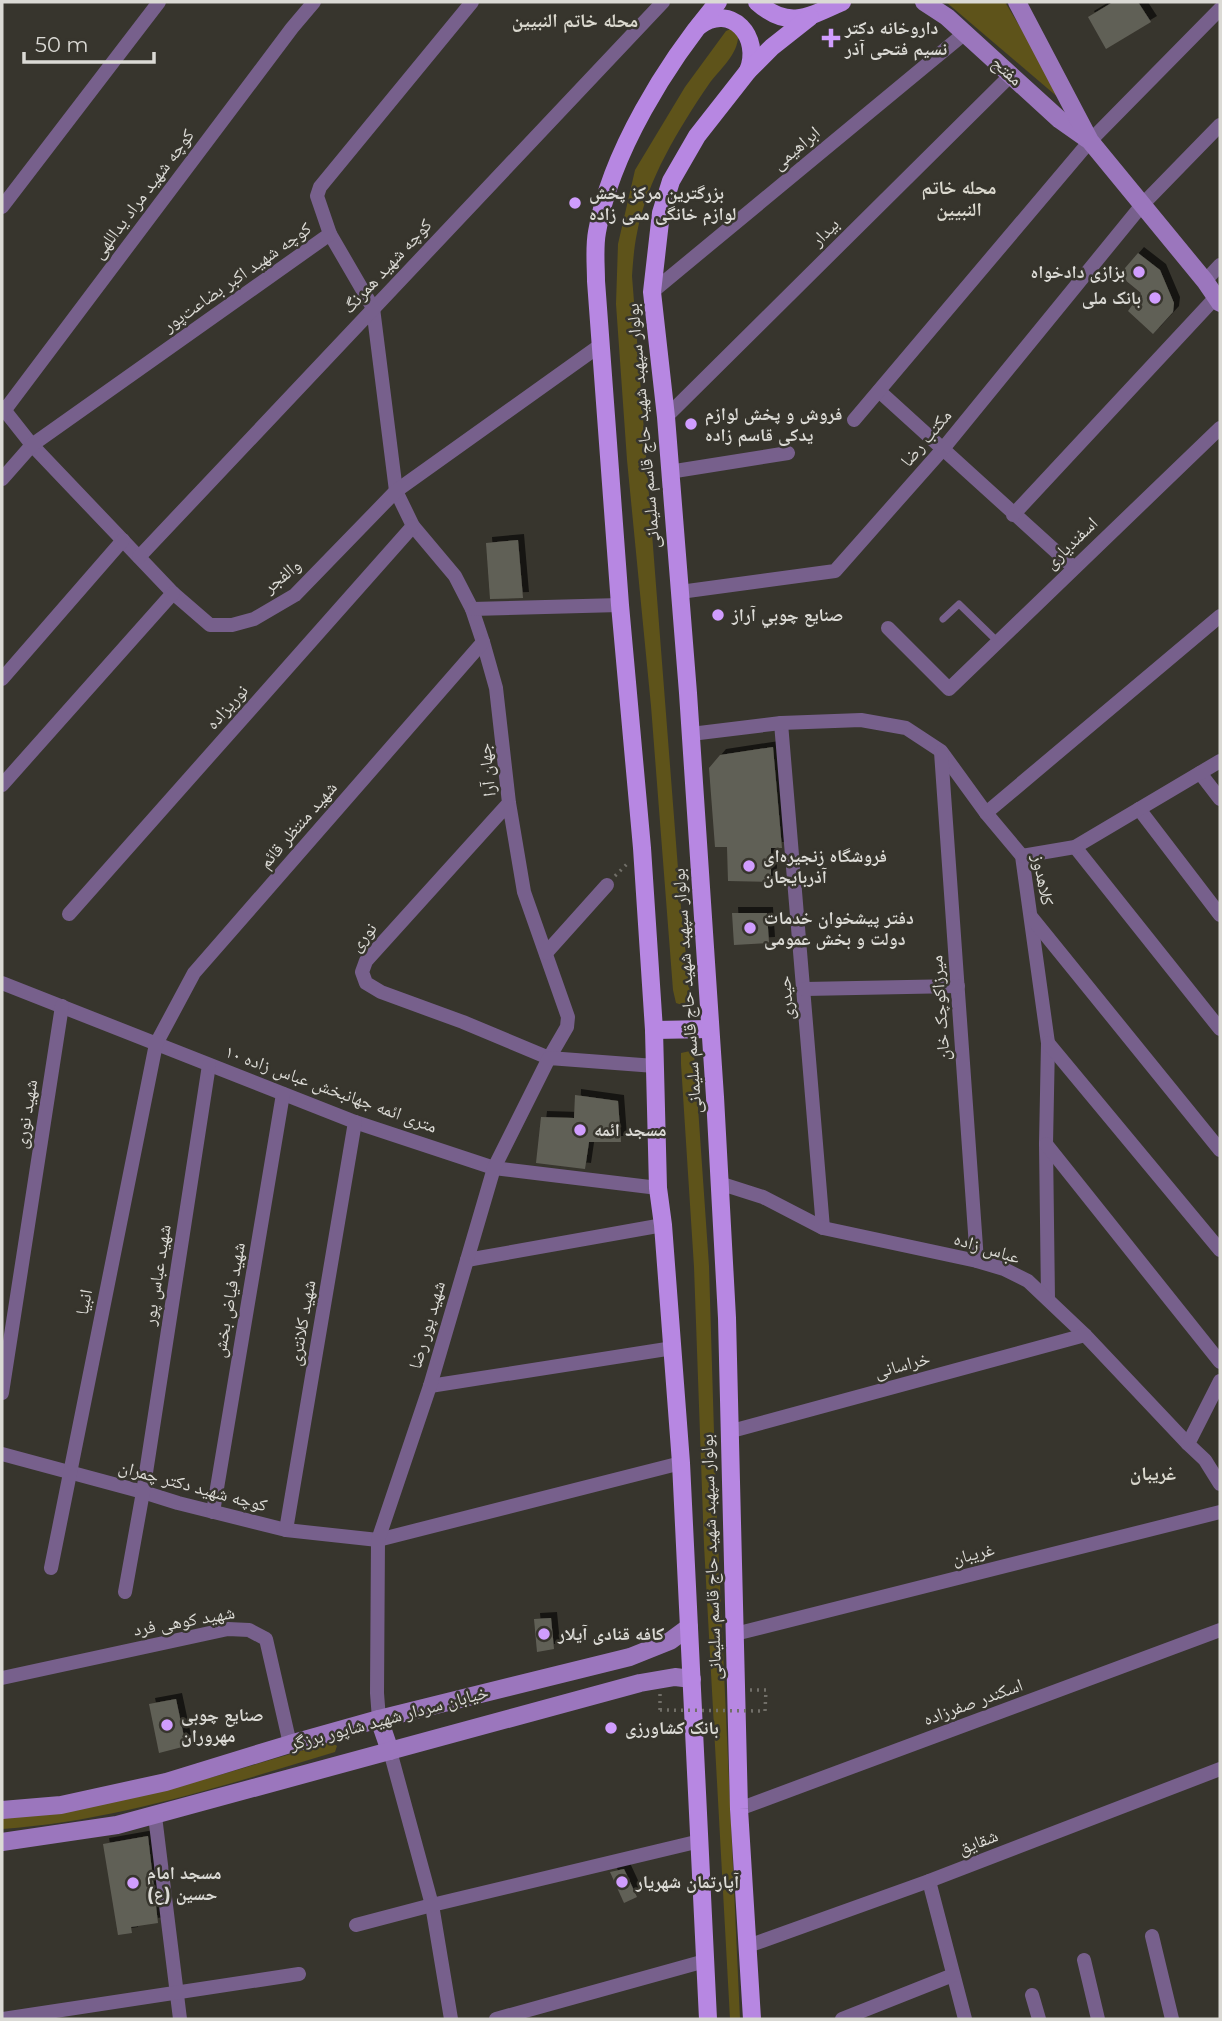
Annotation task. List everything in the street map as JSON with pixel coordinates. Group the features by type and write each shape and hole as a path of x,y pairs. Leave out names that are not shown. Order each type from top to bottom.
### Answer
{"main road":[{"name":"بولوار سپهبد شهید حاج قاسم سلیمانی","path":"708,2019 681,1463 658,1188 654,1030 596,281 596,235 605,197 619,158 637,122 693,32 718,2"},
{"path":"757,2 780,17 795,19 810,16 842,2"},
{"name":"مفتح","path":"1017,2 1090,141 1218,300"},
{"name":"مفتح","path":"929,3 1060,120 1090,141"},
{"name":"بولوار سپهبد شهید حاج قاسم سلیمانی","path":"752,2019 739,1809 726,1318 719,1183 691,734 666,417 652,292 661,213 671,181 697,136 748,71 810,16"},
{"path":"693,32 702,23 715,19 727,19 739,25 748,34 753,46 753,59 748,71"},
{"path":"654,1030 710,1029"},
{"name":"خیابان سردار شهید شاپور برزگر","path":"2,1810 61,1805 166,1782 379,1719 630,1657 670,1642 689,1626"},
{"path":"630,1657 644,1664 645,1677 640,1683"},
{"name":"خیابان سردار شهید شاپور برزگر","path":"2,1842 58,1836 117,1825 640,1683 675,1677 692,1679"},
{"path":"379,1719 390,1751"}],"street":[{"path":"2,207 159,2"},
{"name":"کوچه شهید مراد یداللهی","path":"3,409 314,2"},
{"name":"کوچه شهید اکبر بضاعت‌پور","path":"2,479 32,445 330,234 317,196 320,187 472,2"},
{"name":"کوچه شهید همرنگ","path":"139,557 663,2"},
{"path":"854,420 1090,141 1220,9"},
{"name":"ابراهیمی","path":"652,292 965,33"},
{"name":"بیدار","path":"666,417 1011,75"},
{"name":"مکتب رضا","path":"680,592 835,571 942,450 1142,205 1220,125"},
{"path":"330,234 373,308"},
{"path":"1205,281 1220,265"},
{"path":"1013,514 1218,300"},
{"name":"جهان آرا","path":"373,308 396,491 413,526 455,576 472,609 498,699 509,803 524,892 568,1017 568,1027 549,1058"},
{"name":"والفجر","path":"3,409 32,445 173,593 210,625 232,625 254,619 295,595 396,491 602,344"},
{"path":"879,391 1073,567"},
{"name":"اسفندیاری","path":"888,628 949,689 1220,428"},
{"path":"669,472 788,453"},
{"name":"نوریزاده","path":"69,914 413,526"},
{"path":"2,679 123,540"},
{"path":"2,785 173,593"},
{"path":"472,609 620,605"},
{"path":"986,813 1220,616"},
{"name":"شهید منتظر قائم","path":"156,1044 194,973 483,642"},
{"name":"کلاهدوز","path":"691,734 781,723 861,720 906,728 941,751 986,813 1022,856 1048,1043 1048,1300"},
{"name":"حیدری","path":"781,723 823,1228"},
{"name":"میرزاکوچک خان","path":"941,751 978,1261"},
{"path":"1022,856 1075,847 1220,761"},
{"path":"1200,774 1220,799"},
{"name":"نوری","path":"509,803 366,961 362,972 366,983 381,992 549,1058"},
{"path":"1139,809 1220,915"},
{"path":"1075,847 1220,1029"},
{"path":"547,953 607,885"},
{"path":"1031,917 1220,1150"},
{"name":"۱۰ متری ائمه جهانبخش عباس زاده","path":"2,983 355,1122 494,1168 658,1188"},
{"path":"805,989 958,986"},
{"name":"شهید نوری","path":"2,1393 62,1006"},
{"path":"1048,1043 1220,1250"},
{"name":"انبیا","path":"51,1568 156,1044"},
{"path":"549,1058 655,1066"},
{"name":"شهید پور رضا","path":"379,1719 377,1540 430,1387 494,1168 549,1058"},
{"name":"شهید عباس پور","path":"125,1592 144,1492 209,1065"},
{"name":"شهید فیاض بخش","path":"212,1512 283,1094"},
{"name":"شهید کلانتری","path":"286,1530 355,1122"},
{"path":"1046,1144 1220,1362"},
{"name":"عباس زاده","path":"719,1183 764,1197 823,1228 978,1261 1004,1269 1028,1281 1085,1335 1188,1444"},
{"path":"467,1260 663,1225"},
{"name":"خراسانی","path":"728,1432 1085,1335"},
{"path":"430,1387 673,1348"},
{"path":"1220,1381 1188,1444 1205,1460 1220,1484"},
{"name":"کوچه شهید دکتر چمران","path":"2,1454 286,1530 377,1540"},
{"path":"377,1540 681,1463"},
{"name":"غریبان","path":"735,1634 1220,1512"},
{"name":"شهید کوهی فرد","path":"2,1678 228,1629 249,1630 266,1639 290,1744"},
{"name":"اسکندر صفرزاده","path":"739,1809 1220,1630"},
{"path":"390,1751 432,1905 451,2019"},
{"name":"شقایق","path":"748,1946 929,1881 1220,1769"},
{"path":"155,1816 180,2019"},
{"path":"356,1926 432,1905 700,1841"},
{"path":"929,1881 965,2019"},
{"path":"1153,1936 1172,2019"},
{"path":"1084,1959 1098,2019"},
{"path":"496,2019 705,1961"},
{"path":"3,2019 299,1974"},
{"path":"842,2019 953,1975"},
{"path":"1032,1995 1039,2019"}],"lane":[{"path":"943,619 958,604 997,641"}],"path":[{"path":"660,1690 660,1710 765,1711 766,1690"}],"shaded area":[{"path":"946,2 1005,2 1067,105"},
{"path":"733,28 738,33 738,40 733,54 687,118 656,174 637,233 632,276 690,994 688,1001 682,1005 676,1003 673,990 651,706 627,460 616,304 618,244 635,170 685,87 726,31"},
{"path":"690,1051 695,1064 709,1266 716,1499 740,2019 730,2019 704,1545 694,1267 681,1064 681,1053"},
{"path":"331,1742 337,1746 335,1752 170,1800 87,1818 2,1829 2,1817 213,1777"}],"building":[{"path":"1113,2 1138,2 1151,22 1106,49 1088,17"},
{"name":"بانک ملی","path":"1138,253 1160,270 1174,303 1173,312 1153,334 1128,311 1141,293 1119,275"},
{"path":"518,540 523,598 490,599 486,543"},
{"path":"773,747 782,848 771,848 771,882 728,881 727,847 715,847 709,768 720,755"},
{"name":"دفتر پیشخوان خدمات دولت و بخش عمومی","path":"732,913 767,913 769,943 734,945"},
{"name":"مسجد ائمه","path":"575,1095 618,1101 621,1142 589,1142 585,1169 536,1163 541,1117 574,1118"},
{"name":"کافه قنادی آیلار","path":"551,1618 554,1649 537,1652 534,1619"},
{"name":"صنایع چوبی مهروران","path":"176,1699 186,1746 159,1753 149,1704"},
{"name":"مسجد امام حسین (ع)","path":"148,1836 158,1923 131,1927 132,1933 118,1935 103,1844"},
{"name":"آپارتمان شهریار","path":"624,1869 637,1897 624,1903 610,1872"}],"place":[{"name":"داروخانه دکتر نسیم فتحی آذر","path":"831,38"},
{"name":"بزرگترین مرکز پخش لوازم خانگی ممی زاده","path":"575,203"},
{"name":"بزازی دادخواه","path":"1139,272"},
{"name":"بانک ملی","path":"1155,298"},
{"name":"فروش و پخش لوازم یدکی قاسم زاده","path":"691,424"},
{"name":"صنايع چوبي آراز","path":"718,615"},
{"name":"فروشگاه زنجیره‌ای آذربایجان","path":"749,866"},
{"name":"دفتر پیشخوان خدمات دولت و بخش عمومی","path":"750,928"},
{"name":"مسجد ائمه","path":"580,1130"},
{"name":"کافه قنادی آیلار","path":"544,1634"},
{"name":"صنایع چوبی مهروران","path":"167,1725"},
{"name":"بانک کشاورزی","path":"611,1728"},
{"name":"آپارتمان شهریار","path":"622,1882"},
{"name":"مسجد امام حسین (ع)","path":"133,1883"}],"district":[{"name":"محله خاتم النبیین","path":"575,20"},
{"name":"محله خاتم النبیین","path":"959,198"},
{"name":"غریبان","path":"1153,1473"}]}
